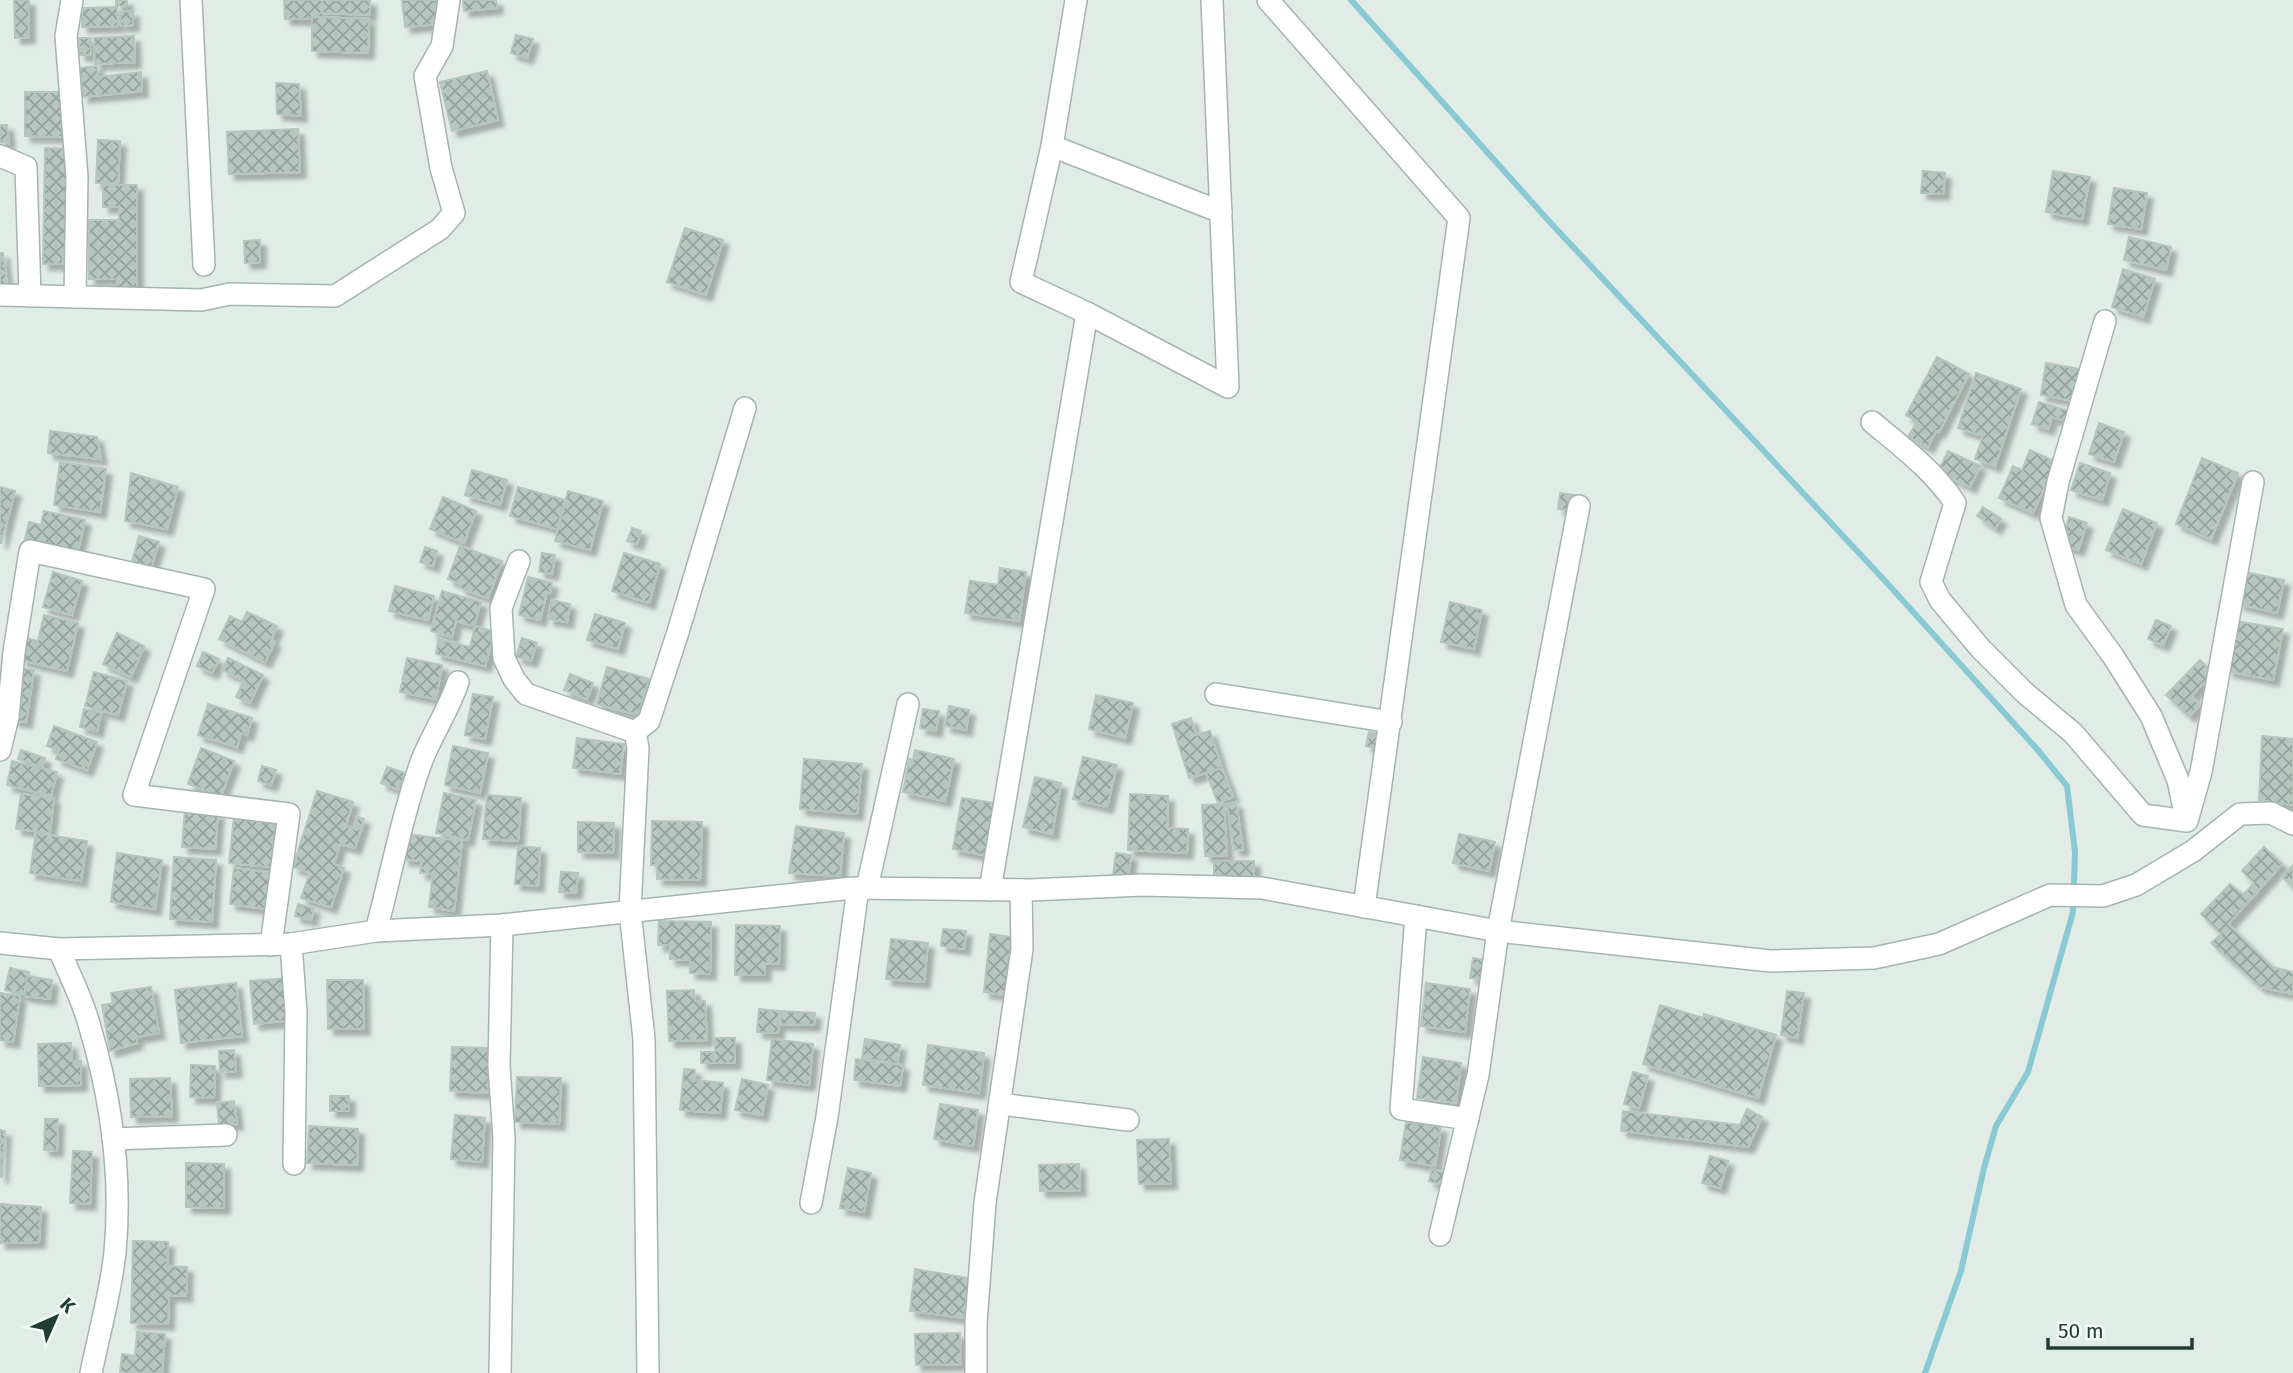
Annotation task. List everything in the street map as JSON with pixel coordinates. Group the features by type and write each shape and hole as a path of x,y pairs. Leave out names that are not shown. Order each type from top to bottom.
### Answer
{"street":[{"path":"72,0 66,36 77,177 75,297"},
{"path":"191,0 204,265"},
{"path":"0,295 201,300 230,294 335,296 440,229 454,214 441,168 425,76 442,46 449,0"},
{"path":"1076,0 1052,146 1021,282 1087,313 1228,387 1212,0"},
{"path":"1268,0 1459,218 1364,907"},
{"path":"1052,146 1221,212"},
{"path":"0,156 26,167 30,296"},
{"path":"990,890 1087,313"},
{"path":"2105,321 2058,482 2051,518 2077,605 2151,716 2178,780 2193,850"},
{"path":"635,732 649,721 745,408"},
{"path":"1872,422 1917,460 1946,489 1955,503 1931,582 1940,600 1980,648 2025,693 2073,733 2143,815 2187,821"},
{"path":"2187,821 2201,772 2253,482"},
{"path":"1440,1235 1478,1075 1498,931 1579,506"},
{"path":"0,750 8,717 14,652 30,551 204,589 134,795 289,814 281,944 296,1012 293,1164"},
{"path":"519,561 501,608 504,658 514,679 526,694 635,732"},
{"path":"376,932 413,788 423,759 458,682"},
{"path":"1216,694 1391,722"},
{"path":"811,1203 863,888 908,704"},
{"path":"635,732 638,748 630,911 644,1039 648,1373"},
{"path":"0,943 59,949 281,944 376,932 502,925 863,888 1020,890 1143,885 1262,888 1498,931 1770,961 1874,958 1939,944 2050,895 2103,896 2136,885 2193,850 2240,814 2271,813 2293,824"},
{"path":"976,1373 976,1323 985,1203 1022,949 1020,890"},
{"path":"1416,916 1401,1109 1468,1119"},
{"path":"500,1373 504,1138 499,1066 502,925"},
{"path":"59,949 89,1023 113,1139 118,1207 115,1255 91,1373"},
{"path":"1000,1104 1128,1120"},
{"path":"113,1139 226,1135"}],"building":[{"path":"14,0 29,0 29,37 15,38"},
{"path":"116,0 127,0 127,6 116,6"},
{"path":"284,0 323,0 324,19 285,19"},
{"path":"322,0 370,0 370,15 321,13"},
{"path":"402,0 437,0 439,24 405,27"},
{"path":"463,0 496,0 497,8 464,11"},
{"path":"117,7 118,26 82,27 82,8"},
{"path":"133,11 133,25 121,26 120,12"},
{"path":"312,17 369,19 368,53 312,51"},
{"path":"516,35 533,39 527,58 511,53"},
{"path":"134,36 135,62 95,64 94,38"},
{"path":"79,38 91,38 91,55 80,55"},
{"path":"97,66 98,77 141,72 142,91 83,97 80,68"},
{"path":"487,71 498,120 452,131 440,82"},
{"path":"276,83 299,84 301,116 277,114"},
{"path":"25,92 66,92 67,137 25,136"},
{"path":"0,125 7,125 9,143 0,142"},
{"path":"298,129 300,172 229,174 227,132"},
{"path":"98,140 120,141 118,183 96,183"},
{"path":"45,148 72,149 70,254 63,254 63,264 43,264"},
{"path":"1923,171 1945,173 1943,194 1921,193"},
{"path":"2053,171 2090,177 2082,219 2046,212"},
{"path":"103,185 137,185 137,294 117,294 117,279 89,279 89,220 119,220 119,207 103,207"},
{"path":"2114,188 2147,193 2141,229 2108,224"},
{"path":"685,228 723,240 706,295 667,282"},
{"path":"2129,237 2171,247 2166,270 2124,260"},
{"path":"260,240 260,262 245,263 244,241"},
{"path":"0,253 3,253 7,285 0,285"},
{"path":"2123,269 2155,279 2143,317 2112,307"},
{"path":"1937,357 1969,374 1939,432 1936,431 1928,447 1908,437 1917,421 1906,415"},
{"path":"2046,363 2080,369 2074,401 2041,395"},
{"path":"1976,373 2021,389 1995,466 1975,459 1983,436 1958,428"},
{"path":"2039,402 2069,411 2065,421 2052,417 2048,429 2032,424"},
{"path":"2099,423 2124,432 2114,462 2089,454"},
{"path":"50,431 97,437 101,459 48,453"},
{"path":"2030,450 2056,462 2033,513 1999,498 2013,466 2022,470"},
{"path":"1948,451 1980,466 1970,487 1938,472"},
{"path":"2202,458 2238,473 2211,539 2176,524"},
{"path":"60,462 106,469 100,512 54,505"},
{"path":"2080,463 2110,473 2102,500 2071,490"},
{"path":"472,470 507,480 500,505 465,495"},
{"path":"131,473 178,487 167,529 125,521"},
{"path":"0,487 15,491 1,543 0,543"},
{"path":"518,487 565,500 557,529 510,516"},
{"path":"568,491 603,501 590,550 555,541"},
{"path":"1560,493 1575,495 1573,511 1558,509"},
{"path":"443,497 476,511 464,543 430,529"},
{"path":"1983,507 2001,519 1995,528 1977,516"},
{"path":"2123,509 2157,523 2141,564 2106,550"},
{"path":"44,511 85,520 76,559 23,547 29,522 41,525"},
{"path":"2069,517 2087,523 2078,550 2060,544"},
{"path":"632,528 641,531 637,544 627,541"},
{"path":"139,536 159,542 150,571 131,565"},
{"path":"460,546 502,561 488,598 460,588 461,584 448,579"},
{"path":"425,547 437,551 433,566 420,562"},
{"path":"542,553 555,555 552,574 539,572"},
{"path":"624,553 660,564 649,603 612,591"},
{"path":"1000,568 1026,572 1019,621 965,613 970,581 998,585"},
{"path":"53,572 82,581 72,615 43,607"},
{"path":"2245,572 2284,580 2277,613 2238,604"},
{"path":"528,577 552,583 540,620 519,615"},
{"path":"395,586 434,596 428,620 389,611"},
{"path":"442,591 481,602 474,626 456,621 452,637 431,631"},
{"path":"552,600 570,604 567,622 548,619"},
{"path":"1450,602 1482,610 1474,649 1441,642"},
{"path":"247,612 277,626 271,640 275,642 265,662 219,639 230,616 242,622"},
{"path":"595,614 625,623 618,649 587,640"},
{"path":"44,615 78,623 67,671 21,660 26,638 38,641"},
{"path":"2156,620 2171,626 2163,645 2148,639"},
{"path":"2236,621 2283,629 2273,680 2227,671"},
{"path":"475,626 495,632 485,666 436,654 438,639 470,647"},
{"path":"117,633 144,646 131,677 103,664"},
{"path":"522,638 537,643 531,661 516,657"},
{"path":"203,652 219,659 212,673 197,666"},
{"path":"228,658 263,675 250,703 236,697 244,680 222,670"},
{"path":"407,658 442,665 436,699 400,692"},
{"path":"2200,660 2213,673 2191,696 2200,705 2189,716 2166,695"},
{"path":"607,667 649,679 638,715 597,704"},
{"path":"19,668 34,670 26,722 12,720"},
{"path":"94,672 127,681 118,715 85,706"},
{"path":"570,674 593,683 587,699 564,690"},
{"path":"473,694 493,697 485,739 465,735"},
{"path":"1096,695 1133,703 1125,738 1089,729"},
{"path":"208,704 252,718 247,735 241,733 237,747 198,735"},
{"path":"949,706 969,710 966,730 945,726"},
{"path":"84,709 101,713 97,731 80,727"},
{"path":"923,709 939,711 936,731 920,728"},
{"path":"1191,718 1196,735 1210,731 1222,768 1189,778 1172,724"},
{"path":"54,726 97,742 87,770 56,759 59,751 47,746"},
{"path":"1369,732 1378,734 1375,748 1366,746"},
{"path":"2262,736 2293,739 2293,805 2259,800"},
{"path":"577,738 624,744 620,774 573,768"},
{"path":"453,746 488,753 480,793 445,785"},
{"path":"201,748 234,761 221,796 188,784"},
{"path":"21,750 45,758 42,767 18,759"},
{"path":"915,750 954,759 945,801 903,792 909,759 913,760"},
{"path":"1083,757 1117,765 1107,807 1073,799"},
{"path":"804,759 862,764 857,814 800,809"},
{"path":"12,761 57,772 51,796 7,785"},
{"path":"262,766 276,770 271,785 258,781"},
{"path":"387,767 405,773 400,790 381,783"},
{"path":"1222,768 1233,797 1218,803 1206,773"},
{"path":"1035,777 1061,783 1052,834 1023,827"},
{"path":"317,791 353,802 346,826 354,829 358,817 364,819 355,848 340,844 334,864 344,868 331,907 301,898 310,873 293,867"},
{"path":"444,793 476,800 468,840 436,833"},
{"path":"21,794 54,798 50,833 16,829"},
{"path":"1130,794 1168,796 1167,828 1188,829 1187,853 1128,850"},
{"path":"487,795 521,798 518,841 483,839"},
{"path":"962,798 995,803 988,856 953,849"},
{"path":"1236,802 1243,849 1234,850 1227,804"},
{"path":"1224,804 1227,855 1205,856 1202,805"},
{"path":"185,810 218,813 215,849 182,847"},
{"path":"234,817 276,822 271,867 229,863"},
{"path":"652,821 702,822 700,880 657,879 657,865 651,865"},
{"path":"578,822 614,823 613,853 578,852"},
{"path":"796,826 844,833 840,876 789,873"},
{"path":"36,833 87,841 81,881 30,873"},
{"path":"406,834 462,841 454,911 429,907 433,874 420,873 422,861 403,859"},
{"path":"1459,834 1495,842 1489,871 1453,863"},
{"path":"518,846 540,848 538,886 515,884"},
{"path":"2264,847 2282,864 2228,924 2272,967 2293,972 2293,994 2260,987 2211,943 2221,934 2201,914 2230,884 2243,895 2254,883 2242,871"},
{"path":"117,853 162,860 155,909 111,902"},
{"path":"1116,853 1131,855 1128,877 1113,875"},
{"path":"174,857 216,860 212,922 170,919"},
{"path":"1214,861 1254,861 1254,879 1214,880"},
{"path":"2293,865 2293,887 2282,877"},
{"path":"234,868 271,873 267,909 230,904"},
{"path":"561,872 578,873 576,893 559,892"},
{"path":"298,904 314,908 311,920 295,916"},
{"path":"659,921 711,922 710,974 690,973 690,960 670,959 670,945 658,945"},
{"path":"736,925 780,926 779,964 765,963 765,975 735,975"},
{"path":"943,929 966,931 964,949 941,946"},
{"path":"990,934 1012,937 1005,995 984,992"},
{"path":"891,939 928,943 924,982 886,979"},
{"path":"1473,958 1488,960 1485,980 1470,978"},
{"path":"10,968 29,972 24,994 5,990"},
{"path":"27,976 52,980 50,999 25,996"},
{"path":"289,978 293,1020 254,1024 250,981"},
{"path":"327,980 363,980 364,1029 328,1029"},
{"path":"236,983 242,1036 181,1043 175,990"},
{"path":"1426,983 1470,989 1465,1032 1421,1026"},
{"path":"151,987 159,1033 136,1037 137,1043 110,1051 102,1005 113,1003 111,993"},
{"path":"694,990 695,1001 705,1001 707,1040 669,1041 667,991"},
{"path":"1787,991 1804,993 1797,1038 1781,1035"},
{"path":"0,993 20,996 13,1042 0,1040"},
{"path":"1660,1005 1703,1018 1704,1014 1776,1035 1758,1098 1643,1064"},
{"path":"759,1009 779,1011 778,1033 757,1032"},
{"path":"781,1011 815,1013 814,1025 780,1024"},
{"path":"715,1038 735,1038 735,1063 701,1063 701,1052 715,1052"},
{"path":"772,1039 813,1044 809,1085 767,1080"},
{"path":"865,1039 900,1045 897,1064 862,1058"},
{"path":"71,1043 72,1061 81,1061 81,1085 39,1086 38,1044"},
{"path":"928,1045 984,1053 979,1093 923,1085"},
{"path":"452,1047 490,1048 488,1093 450,1091"},
{"path":"234,1050 236,1071 220,1072 219,1051"},
{"path":"1423,1057 1461,1063 1456,1103 1417,1098"},
{"path":"856,1059 903,1065 900,1086 854,1080"},
{"path":"191,1065 215,1066 214,1098 190,1097"},
{"path":"684,1069 695,1070 694,1080 723,1083 720,1113 680,1110"},
{"path":"1633,1072 1648,1076 1639,1108 1624,1104"},
{"path":"517,1077 561,1078 559,1124 515,1122"},
{"path":"170,1078 172,1116 131,1117 130,1079"},
{"path":"742,1079 768,1085 762,1115 735,1110"},
{"path":"330,1096 349,1096 349,1111 330,1111"},
{"path":"234,1101 237,1124 219,1125 217,1103"},
{"path":"940,1104 978,1110 973,1146 934,1139"},
{"path":"1747,1109 1762,1117 1748,1147 1621,1131 1623,1111 1740,1125"},
{"path":"455,1115 485,1118 482,1162 451,1159"},
{"path":"45,1119 58,1119 57,1151 44,1150"},
{"path":"1406,1122 1441,1127 1435,1166 1400,1160"},
{"path":"309,1126 358,1129 357,1165 307,1163"},
{"path":"0,1130 5,1131 2,1177 0,1177"},
{"path":"1169,1139 1171,1183 1139,1184 1137,1140"},
{"path":"73,1151 92,1152 90,1204 70,1203"},
{"path":"1710,1156 1728,1161 1720,1188 1702,1183"},
{"path":"186,1163 224,1164 224,1208 186,1207"},
{"path":"1079,1164 1080,1190 1040,1191 1039,1165"},
{"path":"848,1168 871,1173 864,1212 840,1208"},
{"path":"1432,1169 1449,1174 1445,1186 1429,1181"},
{"path":"0,1204 41,1207 39,1242 0,1243"},
{"path":"133,1241 168,1242 167,1266 187,1267 186,1296 169,1295 168,1324 131,1323"},
{"path":"915,1269 969,1278 964,1318 910,1311"},
{"path":"137,1332 165,1334 162,1373 120,1373 122,1354 135,1356"},
{"path":"960,1333 961,1364 916,1365 915,1334"}],"waterway":[{"path":"1351,0 1547,219 1887,583 2037,749 2067,786 2075,852 2073,912 2028,1072 1996,1126 1961,1271 1925,1373"}]}
